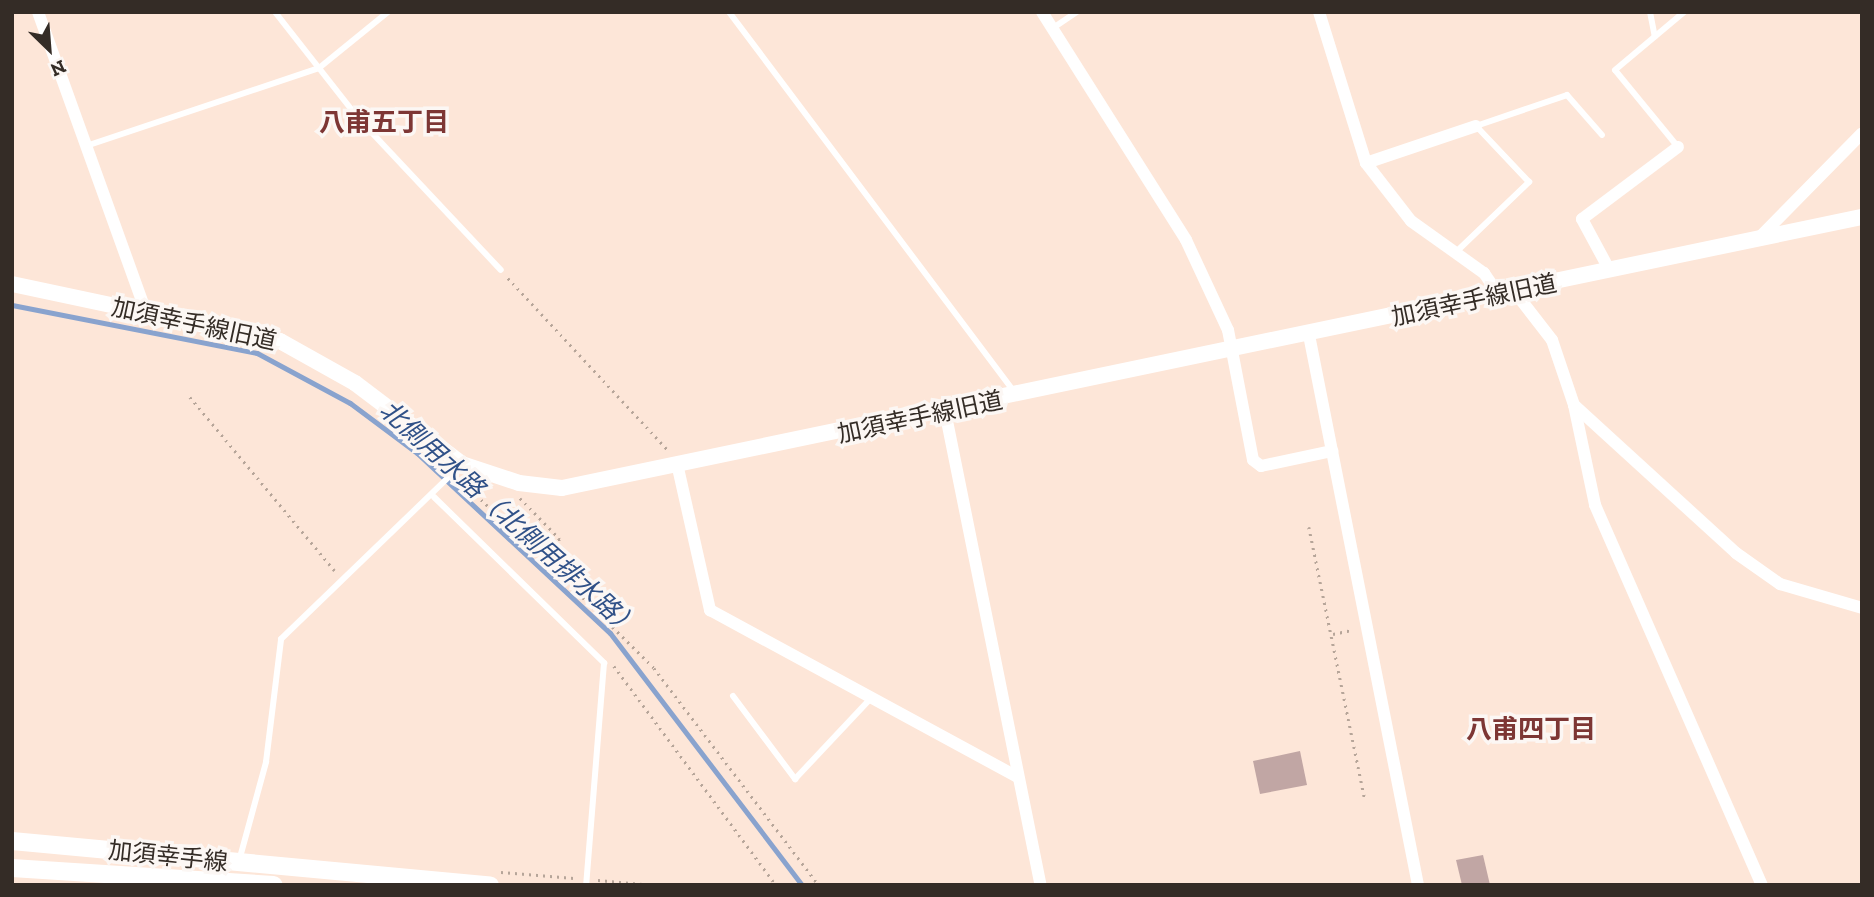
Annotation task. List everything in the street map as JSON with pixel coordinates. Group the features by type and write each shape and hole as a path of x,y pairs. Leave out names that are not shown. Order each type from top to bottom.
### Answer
{"main road":[{"name":"加須幸手線","path":"12,841 490,885"},
{"name":"加須幸手線","path":"12,868 273,885"}],"street":[{"path":"38,12 89,145 147,314"},
{"path":"1042,12 1186,240 1228,330 1253,460 1261,466 1332,451"},
{"path":"1319,12 1366,163 1411,221 1506,292 1552,340 1574,405 1595,505 1762,885"},
{"path":"1366,163 1476,126"},
{"path":"1758,239 1862,133"},
{"path":"1610,271 1582,219 1678,147"},
{"name":"加須幸手線旧道","path":"12,284 280,341 355,383 459,469 521,484 583,487 1231,352 1862,216"},
{"path":"1309,335 1418,885"},
{"path":"1574,405 1736,553 1780,584 1862,608"},
{"path":"945,411 1000,660 1018,777 1041,885"},
{"path":"678,468 710,610 873,695 1018,777"}],"lane":[{"path":"275,12 319,68 501,270"},
{"path":"89,145 319,68 388,12"},
{"path":"729,12 1017,397"},
{"path":"1053,28 1077,12"},
{"path":"1650,12 1655,37"},
{"path":"1678,147 1615,70 1684,12"},
{"path":"1455,253 1529,182 1476,126 1567,95 1602,135"},
{"path":"238,863 266,762 278,647 434,497 459,469"},
{"path":"434,497 604,663 586,885"},
{"path":"733,696 795,779 873,695"}],"path":[{"path":"501,270 678,468"},
{"path":"190,397 343,582"},
{"path":"521,484 523,506 560,539 542,558"},
{"path":"471,490 654,668 820,885"},
{"path":"1310,527 1365,800"},
{"path":"1332,634 1355,629"},
{"path":"604,663 618,667 776,885"},
{"path":"603,881 654,885"}],"building":[{"path":"1300,751 1307,785 1260,794 1253,761"},
{"path":"1483,855 1490,885 1462,885 1456,860"}],"waterway":[{"name":"北側用水路（北側用排水路）","path":"12,305 257,353 350,403 417,453 610,633 802,885"}],"district":[{"name":"八甫五丁目","path":"384,123"},
{"name":"八甫四丁目","path":"1531,730"}]}
